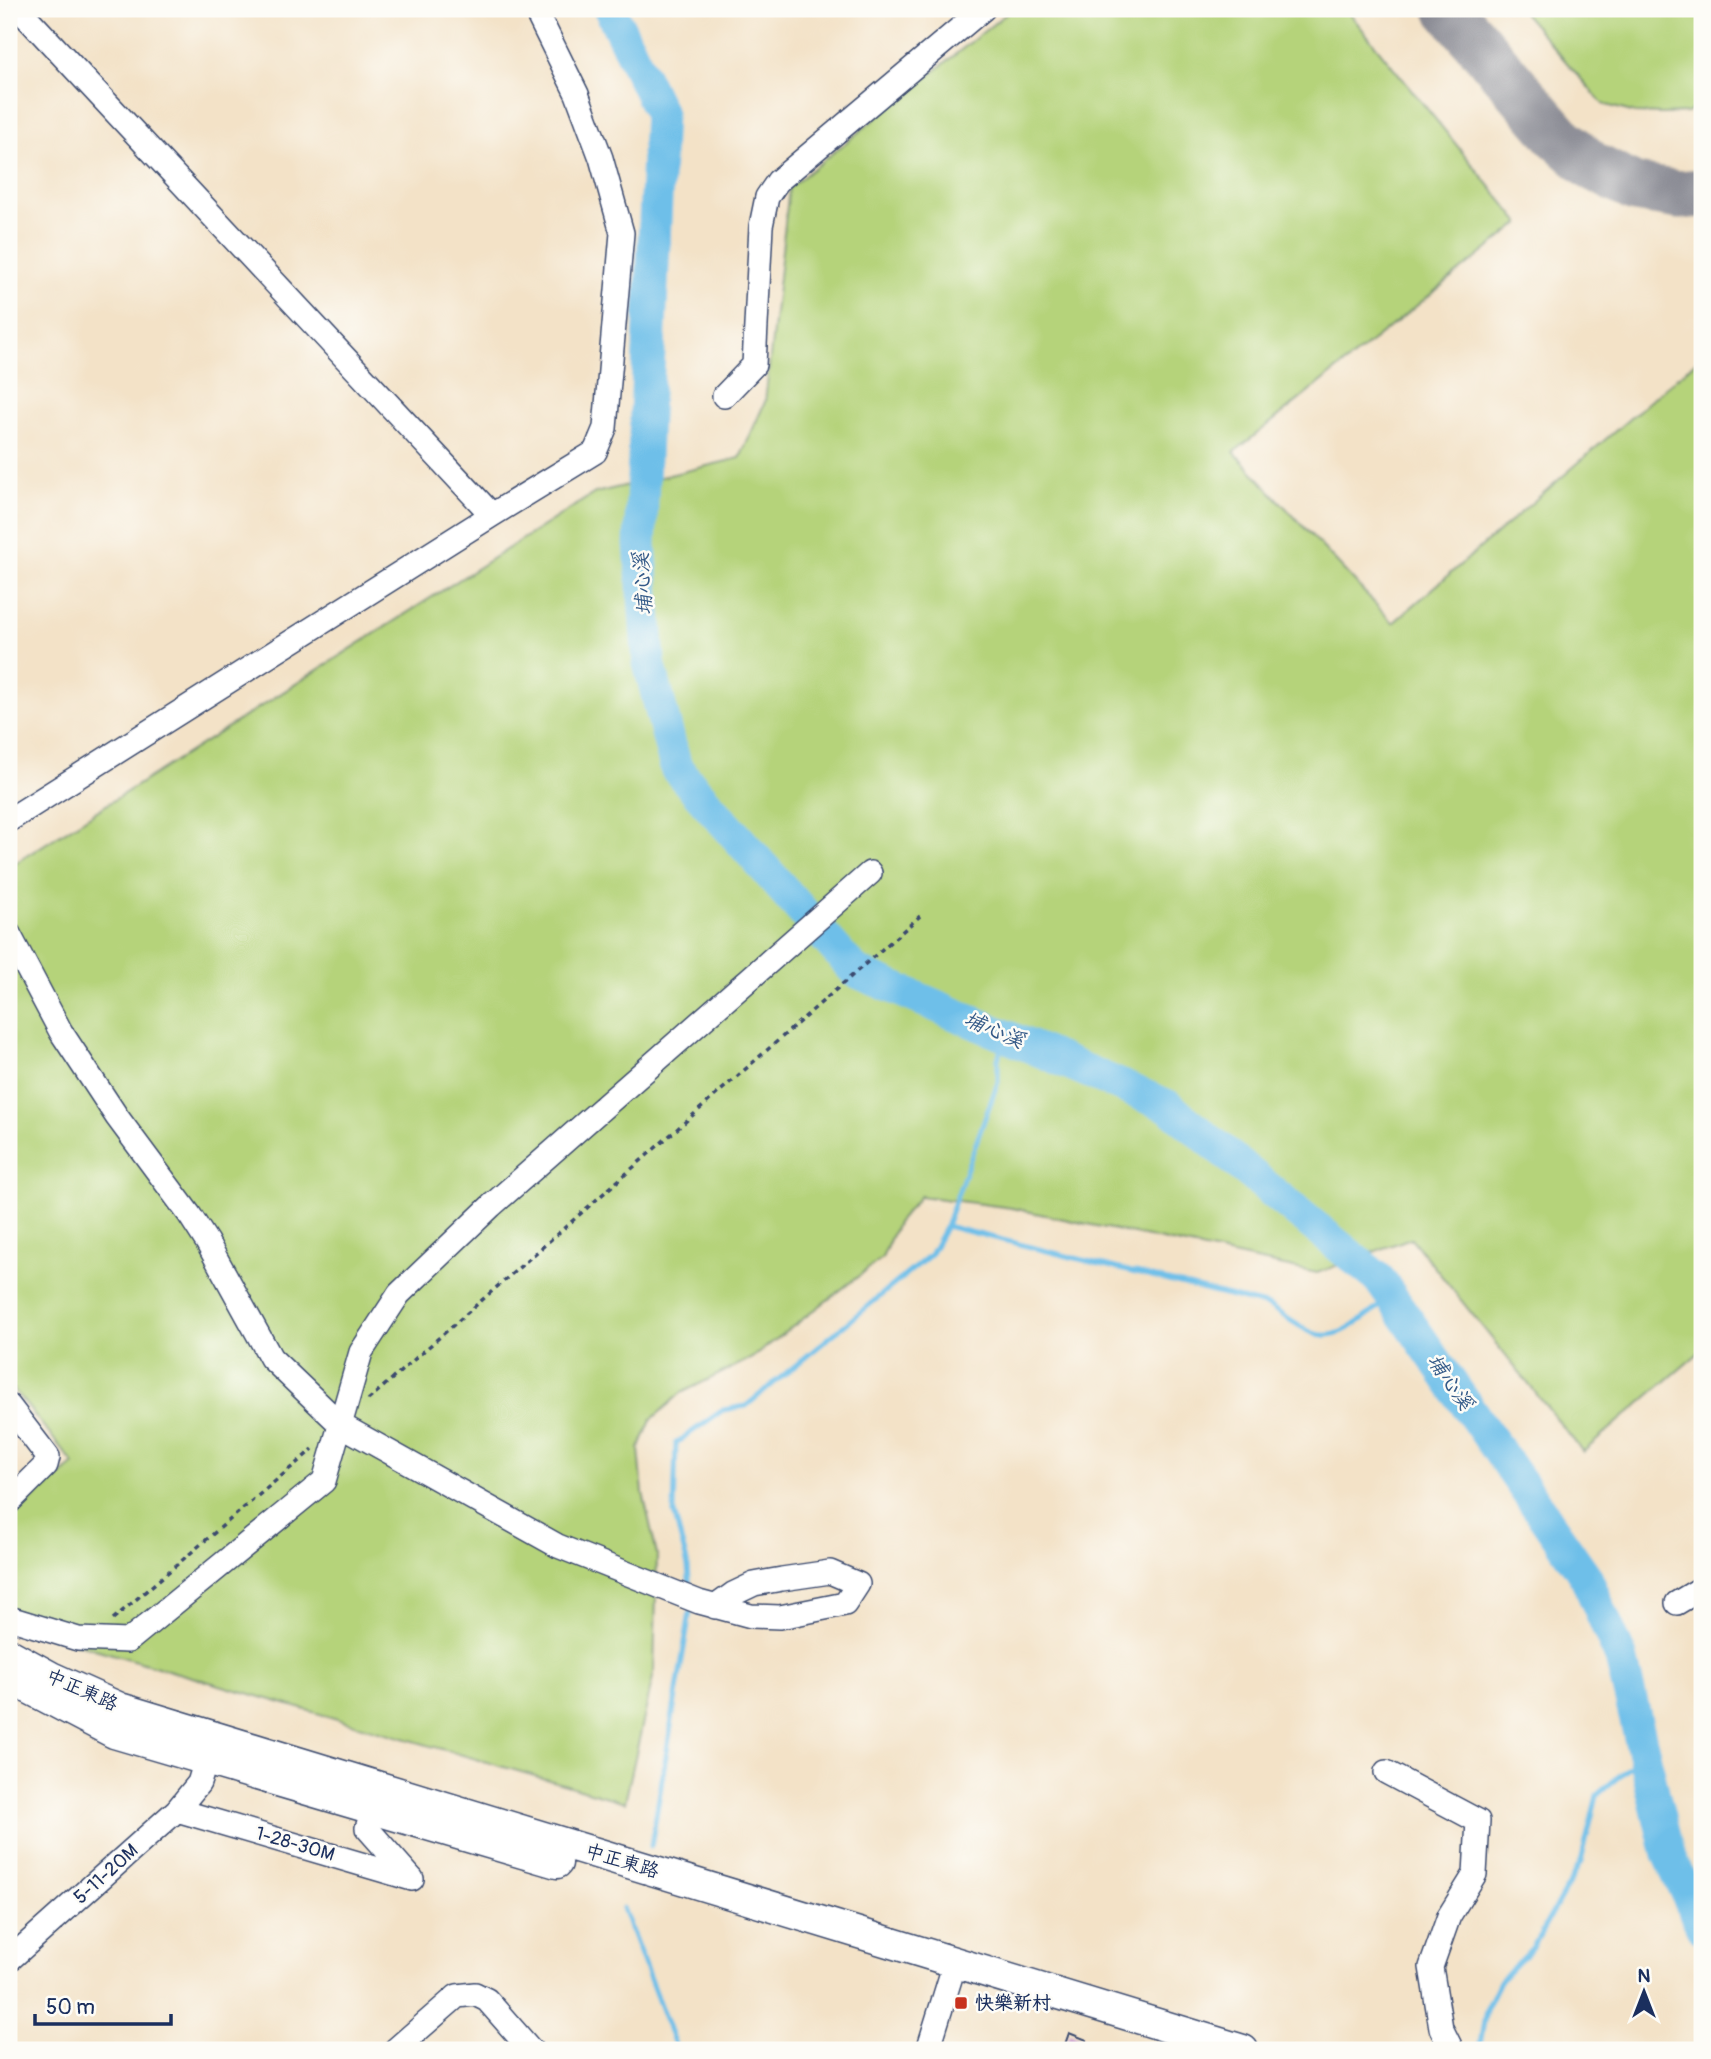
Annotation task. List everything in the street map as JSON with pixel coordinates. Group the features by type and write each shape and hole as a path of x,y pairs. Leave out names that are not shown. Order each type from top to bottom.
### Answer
{"main road":[{"name":"中正東路","path":"9,1654 51,1677 120,1708 377,1797 952,1972 1243,2050"},
{"name":"中正東路","path":"9,1678 114,1732 203,1771 377,1797"},
{"name":"中正東路","path":"952,1972 1176,2050"}],"street":[{"path":"19,9 492,514"},
{"path":"9,820 492,514 594,453 605,428 622,233 601,158 577,94 536,9"},
{"path":"724,396 754,365 761,226 766,197 778,181 983,9"},
{"path":"9,1618 78,1639 128,1642 324,1481 360,1352 399,1294 491,1206 866,877"},
{"path":"9,934 61,1032 117,1117 189,1214 271,1358 341,1425 558,1546 658,1588 715,1607 751,1616 780,1617 845,1604 858,1584 830,1572 794,1577 754,1584 715,1607"},
{"path":"9,1406 48,1457 46,1465 9,1502"},
{"path":"1677,1603 1702,1588"},
{"name":"5-11-20M","path":"9,1960 177,1810 203,1771"},
{"path":"1386,1772 1478,1822 1475,1874 1449,1916 1431,1967 1441,2028 1452,2050"},
{"name":"1-28-30M","path":"177,1810 412,1879 367,1828 377,1797"},
{"path":"928,2050 952,1972"},
{"path":"395,2050 457,1996 475,1994 487,2000 531,2050"}],"path":[{"path":"78,1639 104,1627 341,1425 920,916"}],"green space":[{"path":"1012,9 1346,9 1520,223 1234,452 1393,623 1702,356 1702,1350 1583,1452 1411,1238 1317,1273 1012,1208 920,1196 897,1223 882,1258 752,1358 681,1393 651,1420 639,1449 643,1493 657,1555 654,1673 625,1802 36,1632 9,1614 9,1519 74,1464 9,1384 9,867 595,493 740,458 765,402 789,188"},
{"path":"1520,9 1702,9 1702,101 1687,113 1663,114 1635,113 1603,104"}],"building":[{"path":"1069,2033 1087,2040 1084,2050 1063,2050"}],"waterway":[{"name":"埔心溪","path":"610,9 660,113 640,544 649,663 676,768 855,971 1168,1106 1379,1279 1586,1577 1621,1658 1668,1854 1702,1927"},
{"path":"690,1592 688,1566 674,1513 676,1443 723,1410 746,1406 930,1255 946,1226 998,1082 998,1059 1005,1035"},
{"path":"946,1226 1269,1306 1302,1328 1324,1335 1334,1334 1355,1325 1391,1297"},
{"path":"651,1846 690,1612"},
{"path":"1479,2050 1486,2010 1500,1981 1533,1947 1581,1862 1597,1795 1644,1755"},
{"path":"623,1908 677,2050"}],"taxiway":[{"path":"1449,9 1558,136 1592,166 1635,188 1679,195 1702,193"}],"place":[{"name":"快樂新村","path":"961,2003"}]}
